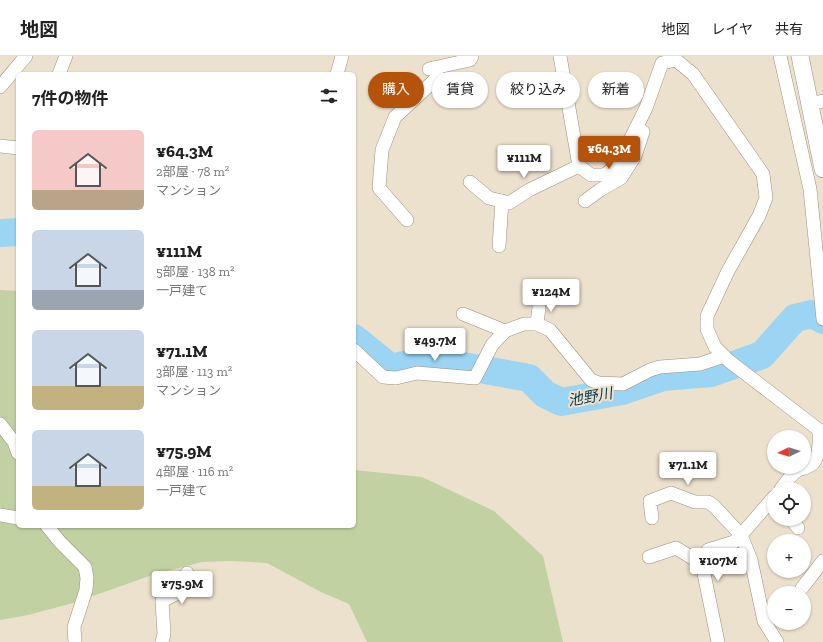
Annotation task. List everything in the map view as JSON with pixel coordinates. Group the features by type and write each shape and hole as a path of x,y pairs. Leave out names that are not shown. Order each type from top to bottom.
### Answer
{"street":[{"path":"0,87 26,56"},
{"path":"60,72 66,56"},
{"path":"338,72 342,56"},
{"path":"407,220 379,188 382,150 395,117 438,77 431,69 448,60 470,60 472,56"},
{"path":"560,56 579,166 591,175 604,175 617,166 646,108 662,63 676,60 693,74 763,174 766,198 759,216 728,271 707,316 707,329 715,347 731,362 821,431 817,456 814,463 799,469 787,482"},
{"path":"780,56 810,189 822,313"},
{"path":"800,56 816,103 822,161"},
{"path":"584,201 622,178 635,156 643,132 636,128"},
{"path":"0,146 16,148"},
{"path":"470,182 489,198 509,203 529,190 579,166"},
{"path":"499,246 502,201"},
{"path":"536,324 540,298"},
{"path":"463,314 505,331"},
{"path":"356,352 383,377 396,378 418,373 475,378 492,346 505,331 524,324 536,324 550,330 591,380 599,384 623,384 650,370 660,367 731,362"},
{"path":"0,424 14,442 16,448"},
{"path":"652,518 650,502 671,493 695,502 708,502 741,535 751,560 764,621 777,642"},
{"path":"718,642 702,564 708,550 734,542 767,505"},
{"path":"0,515 16,518"},
{"path":"49,528 60,542 85,567 87,578 86,590 74,627 75,642"},
{"path":"649,557 676,548 702,564"},
{"path":"804,586 823,561"},
{"path":"162,642 164,634 162,601 186,589 190,583 187,574"}],"green space":[{"path":"0,290 16,291 16,528 356,528 356,470 422,477 494,511 543,556 563,642 367,642 349,604 321,592 267,563 232,561 202,562 155,574 73,603 28,615 0,620"}],"waterway":[{"name":"池野川","path":"0,233 16,232"},
{"name":"池野川","path":"356,340 391,368 408,364 446,363 529,378 545,394 561,402 622,391 663,377 711,373 762,355 795,318 812,314 823,320"}]}
